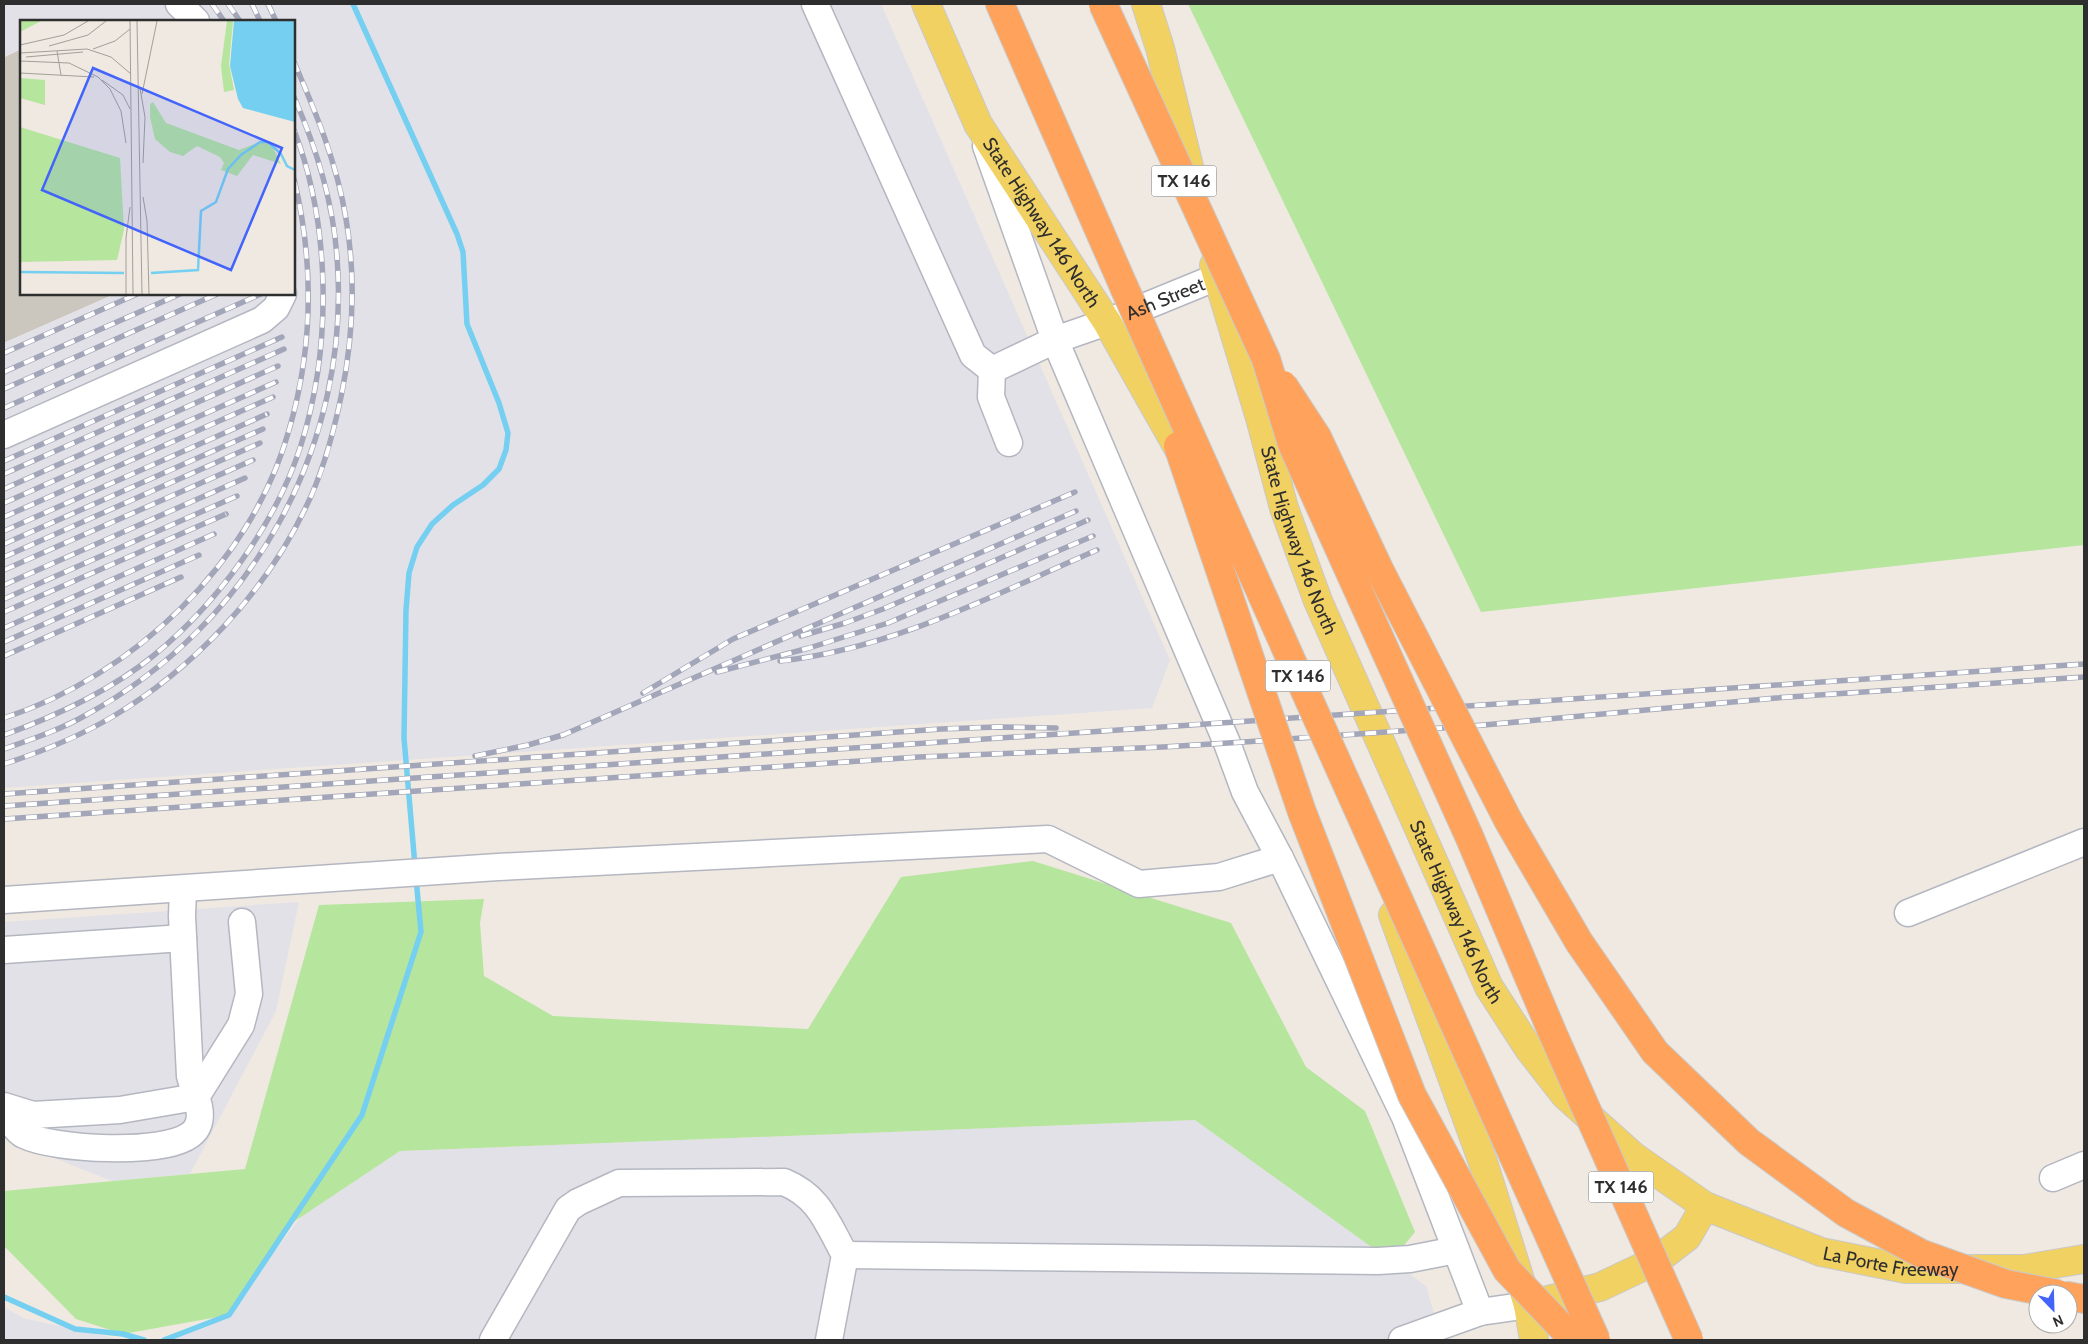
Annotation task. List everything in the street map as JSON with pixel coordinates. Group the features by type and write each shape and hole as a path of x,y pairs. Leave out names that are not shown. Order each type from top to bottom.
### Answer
{"highway":[{"name":"TX 146","path":"1000,4 1124,287 1596,1340"},
{"name":"TX 146","path":"1103,4 1266,359 1292,444 1469,836 1553,1034 1689,1340"},
{"path":"1124,287 1302,812 1412,1095 1507,1270 1574,1340"},
{"path":"1266,359 1316,437 1379,569 1509,822 1580,942 1655,1052 1749,1142 1846,1213 1922,1254 2006,1284 2028,1288"}],"main road":[{"name":"State Highway 146 North","path":"926,4 978,124 1107,322 1264,599 1386,896 1433,1021 1484,1165 1528,1306 1534,1340"},
{"name":"State Highway 146 North","path":"1146,4 1162,58 1217,277 1260,418 1284,508 1318,602 1489,987 1529,1049 1565,1095 1633,1156 1706,1206"},
{"name":"La Porte Freeway","path":"1706,1206 1821,1252 1906,1269 2024,1269 2084,1259"},
{"path":"1528,1306 1600,1287 1657,1260 1687,1237 1706,1206"}],"street":[{"path":"179,4 195,20"},
{"path":"815,4 969,347 973,355 992,370 992,397 1010,443"},
{"name":"State Highway 146 North","path":"978,124 1055,340 1227,743 1245,792 1280,858 1405,1117 1480,1312"},
{"name":"Ash Street","path":"992,370 1055,340 1107,322 1217,277"},
{"path":"4,435 262,320 276,308 282,295"},
{"path":"4,900 498,867 1048,839 1139,884 1219,877 1280,858"},
{"path":"1908,913 2084,842"},
{"path":"4,1113 23,1135 50,1144 89,1148 153,1146 180,1141 192,1134 199,1123 201,1110 190,1076 183,938 183,889"},
{"path":"4,1106 33,1115 120,1110 196,1097 241,1025 249,994 242,922"},
{"path":"4,950 183,938"},
{"path":"2053,1178 2084,1165"},
{"path":"493,1340 568,1209 578,1202 619,1183 784,1182 800,1189 814,1201 845,1255 829,1340"},
{"path":"845,1255 1378,1261 1410,1259 1456,1250"},
{"path":"1402,1340 1480,1312 1528,1306"}],"shaded area":[{"path":"4,4 881,4 1170,660 1152,708 4,788"},
{"path":"299,902 276,1011 190,1174 112,1181 4,1138 4,922"},
{"path":"1195,1120 1426,1286 1442,1340 170,1340 223,1318 301,1217 400,1151"},
{"path":"4,1307 23,1318 123,1340 4,1340"}],"green space":[{"path":"1188,4 2084,4 2084,545 1481,612"},
{"path":"1033,861 1231,923 1306,1067 1365,1111 1415,1232 1391,1261 1195,1120 400,1151 292,1223 229,1315 123,1334 76,1319 4,1246 4,1191 245,1169 319,905 484,899 480,923 484,976 553,1016 808,1029 901,877"}],"building":[{"path":"20,50 20,295 111,295 4,342 4,58"}],"waterway":[{"path":"353,4 457,234 463,252 467,324 499,403 508,433 506,450 499,469 483,485 453,505 432,524 417,547 409,573 406,610 404,738 415,866"},
{"path":"164,1340 229,1315 362,1115 421,932 416,878"},
{"path":"4,1297 75,1329 123,1334 144,1340"}],"railway":[{"path":"212,4 223,20"},
{"path":"228,4 239,20"},
{"path":"252,4 260,20"},
{"path":"268,4 276,20"},
{"path":"4,764 59,744 112,717 142,698 198,653 224,627 269,571 305,509 317,482 331,440 345,375 352,308 351,263 346,219 337,178 318,119 295,64"},
{"path":"4,749 56,730 86,715 145,677 197,632 242,580 279,523 308,461 327,395 337,327 337,257 332,215 322,175 295,100"},
{"path":"4,735 63,711 101,691 153,656 200,612 221,587 242,561 276,504 290,475 301,445 311,407 318,368 322,328 321,246 315,206 306,167 295,133"},
{"path":"4,718 52,699 98,674 141,643 181,608 217,568 247,525 271,479 289,430 303,368 308,305 308,273 301,210 295,183"},
{"path":"4,353 135,295"},
{"path":"4,372 178,295"},
{"path":"4,389 215,295"},
{"path":"4,408 259,295"},
{"path":"4,461 282,337"},
{"path":"4,474 284,349"},
{"path":"4,489 278,366"},
{"path":"4,503 276,382"},
{"path":"4,517 273,397"},
{"path":"4,531 267,414"},
{"path":"4,544 263,429"},
{"path":"4,557 260,443"},
{"path":"4,570 253,460"},
{"path":"4,585 245,478"},
{"path":"643,693 733,639 1075,492"},
{"path":"4,599 237,496"},
{"path":"475,756 528,745 563,735 1076,511"},
{"path":"4,612 226,514"},
{"path":"801,636 883,609 1088,520"},
{"path":"4,628 214,534"},
{"path":"717,672 809,648 888,623 1093,536"},
{"path":"780,661 822,655 863,645 943,618 1097,550"},
{"path":"4,642 199,555"},
{"path":"4,656 181,577"},
{"path":"4,806 2084,664"},
{"path":"4,819 919,757 1244,742 1484,725 1776,698 2084,677"},
{"path":"4,794 941,729 997,727 1056,728"}]}
